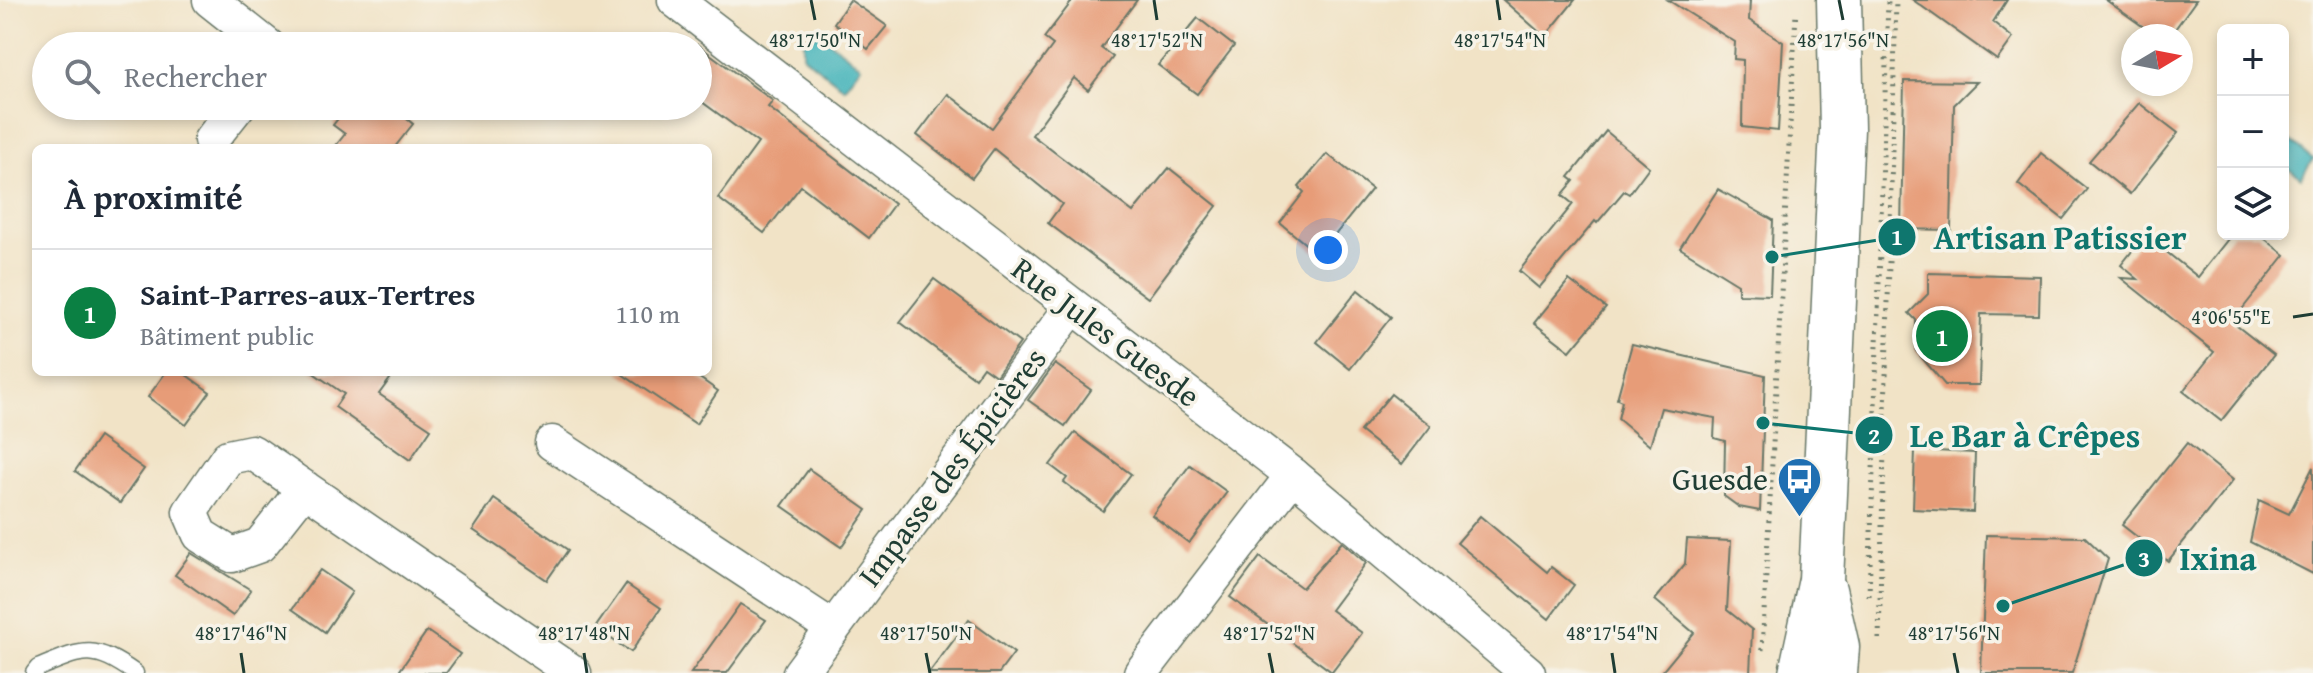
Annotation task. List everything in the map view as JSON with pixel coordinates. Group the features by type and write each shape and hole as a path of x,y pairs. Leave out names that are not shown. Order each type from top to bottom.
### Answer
{"main road":[{"path":"1801,673 1821,580 1842,129 1839,0"},
{"path":"1821,580 1837,647 1835,673"}],"street":[{"path":"210,0 250,32"},
{"name":"Rue Jules Guesde","path":"675,0 1293,475 1528,673"},
{"path":"211,140 227,120"},
{"name":"Impasse des Épicières","path":"800,673 1072,307"},
{"path":"552,443 833,628"},
{"path":"1141,673 1293,475"},
{"path":"305,488 574,673"}],"lane":[{"path":"34,673 38,668 78,651 108,654 135,673"}],"path":[{"path":"1762,657 1797,0"},
{"path":"1869,612 1888,0"},
{"path":"1879,643 1896,0"}],"water":[{"path":"820,34 861,66 844,88 803,56 803,39"},
{"path":"2289,140 2313,159 2301,178 2289,169"}],"building":[{"path":"850,0 887,26 868,49 834,23"},
{"path":"1073,0 1137,0 1101,48 1113,57 1088,90 1074,78 1032,135 1133,212 1169,168 1217,206 1148,298 1048,223 1062,204 994,149 972,178 917,135 948,94 992,128 1053,45 1044,38"},
{"path":"1503,0 1575,0 1545,37"},
{"path":"1668,0 1750,0 1749,20 1783,42 1778,131 1742,127 1743,60 1734,59 1735,42"},
{"path":"1913,0 2007,0 1993,22 2013,38 1997,60"},
{"path":"2106,0 2196,0 2179,24 2139,24"},
{"path":"1198,18 1234,46 1197,94 1158,65"},
{"path":"712,55 773,101 768,107 894,204 869,238 801,186 764,233 718,198 758,143 712,109"},
{"path":"1904,81 1977,82 1954,105 1951,230 1901,229"},
{"path":"2139,103 2178,133 2130,194 2089,161"},
{"path":"337,120 408,120 413,124 397,144 337,144 345,134 333,125"},
{"path":"1606,131 1649,167 1629,194 1624,191 1597,223 1595,221 1539,288 1519,271 1573,204 1562,195 1574,181 1569,177"},
{"path":"2041,153 2087,189 2063,219 2018,184"},
{"path":"1327,154 1372,189 1319,255 1280,223 1304,192 1299,187"},
{"path":"1718,189 1773,220 1770,295 1738,294 1738,284 1680,248"},
{"path":"2145,235 2198,277 2227,240 2266,240 2285,255 2232,322 2274,355 2221,421 2183,391 2214,352 2121,278 2138,279 2121,265"},
{"path":"1928,273 2040,276 2039,315 1981,314 1979,385 1945,385 1916,351 1916,320 1909,313 1928,294"},
{"path":"934,279 1020,343 996,376 983,367 975,378 900,322"},
{"path":"1569,280 1606,308 1570,351 1534,323"},
{"path":"1358,290 1391,317 1350,369 1317,342"},
{"path":"1632,344 1765,375 1760,511 1739,507 1724,496 1725,441 1714,438 1715,418 1661,408 1650,446 1618,419 1622,401 1617,399"},
{"path":"1055,364 1091,390 1065,426 1028,400"},
{"path":"163,376 188,376 210,392 186,425 148,397"},
{"path":"318,376 392,376 379,394 431,429 410,460 335,407 344,394"},
{"path":"625,376 697,376 718,391 696,424"},
{"path":"1391,394 1431,426 1402,464 1360,431"},
{"path":"1075,433 1131,474 1103,511 1064,482 1067,478 1050,465"},
{"path":"99,437 144,469 120,503 75,471"},
{"path":"2187,443 2233,480 2168,561 2122,525"},
{"path":"1915,450 1975,453 1973,512 1913,509"},
{"path":"1190,465 1227,492 1189,543 1152,515"},
{"path":"2313,467 2313,574 2250,542 2259,500 2289,514"},
{"path":"809,469 867,510 841,547 782,506"},
{"path":"494,499 568,550 547,580 473,530"},
{"path":"1480,516 1547,572 1551,567 1574,585 1549,619 1457,543"},
{"path":"1986,535 2085,537 2108,559 2072,673 1981,673"},
{"path":"1687,539 1731,541 1727,610 1752,630 1750,673 1661,673 1694,633 1655,600 1685,564"},
{"path":"1342,542 1366,563 1331,610 1362,633 1332,672 1230,597 1260,557 1302,588"},
{"path":"191,553 251,590 233,616 175,575"},
{"path":"320,570 352,592 325,632 292,609"},
{"path":"626,584 661,608 631,652 595,628"},
{"path":"740,604 766,620 727,673 691,673"},
{"path":"969,620 1014,653 999,673 929,673"},
{"path":"427,631 460,654 446,673 398,673"}],"place":[{"name":"Artisan Patissier","path":"1772,257"},
{"name":"Saint-Parres-aux-Tertres","path":"1942,336"},
{"name":"Le Bar à Crêpes","path":"1763,423"},
{"name":"Guesde","path":"1799,518"},
{"name":"Ixina","path":"2003,606"}]}
